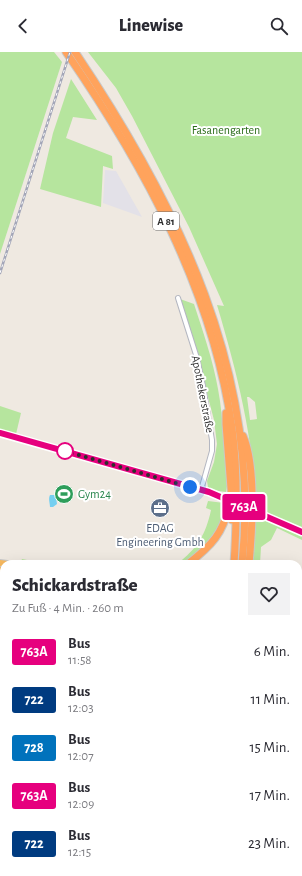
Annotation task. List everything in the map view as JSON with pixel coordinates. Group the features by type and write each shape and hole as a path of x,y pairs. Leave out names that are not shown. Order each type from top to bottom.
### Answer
{"highway":[{"name":"A 81","path":"66,52 123,142 151,192 186,265 205,315 218,358 228,402 233,442 237,482 234,560"},
{"name":"A 81","path":"75,52 136,148 160,192 184,242 204,290 220,340 231,383 239,427 245,498 242,560"},
{"path":"228,402 226,424 232,520 229,560"},
{"path":"239,427 247,444 250,475 251,517 249,560"},
{"path":"193,560 208,547 219,533 226,516 230,490"}],"street":[{"name":"Apothekerstraße","path":"178,298 197,358 204,386 212,440 212,451 201,490"},
{"path":"0,433 201,490 225,499"},
{"path":"255,512 302,532"}],"shaded area":[{"path":"105,170 116,171 142,217 103,203"}],"green space":[{"path":"0,52 54,52 62,62 0,254"},
{"name":"Fasanengarten","path":"88,52 302,52 302,531 256,509 255,483 248,432 238,381 217,305 224,306 189,227 116,88","holes":["247,397 255,402 257,419 250,420"]},
{"path":"71,79 97,120 73,117 66,138 112,156 113,169 103,166 101,207 40,189 53,133"},
{"path":"180,299 194,304 208,346 222,413 227,486 226,492 211,490 208,487 207,481 214,462 217,444 214,420"},
{"path":"0,406 21,413 16,434 0,429"},
{"path":"208,501 224,503 223,507 226,508 217,535 190,560 182,560 195,547 203,534 211,510 206,508"},
{"path":"256,516 302,535 302,540 277,528 271,540 261,547 260,560 251,560"}],"water":[{"path":"50,495 55,495 56,497 57,504 53,507 50,507"}],"railway":[{"path":"0,273 70,52"}],"bus line":[{"name":"763A","path":"0,433 209,492 302,532"}],"place":[{"name":"Gym24","path":"64,494"},
{"name":"EDAG Engineering Gmbh","path":"160,508"}],"route":[{"path":"65,451 190,487"}]}
